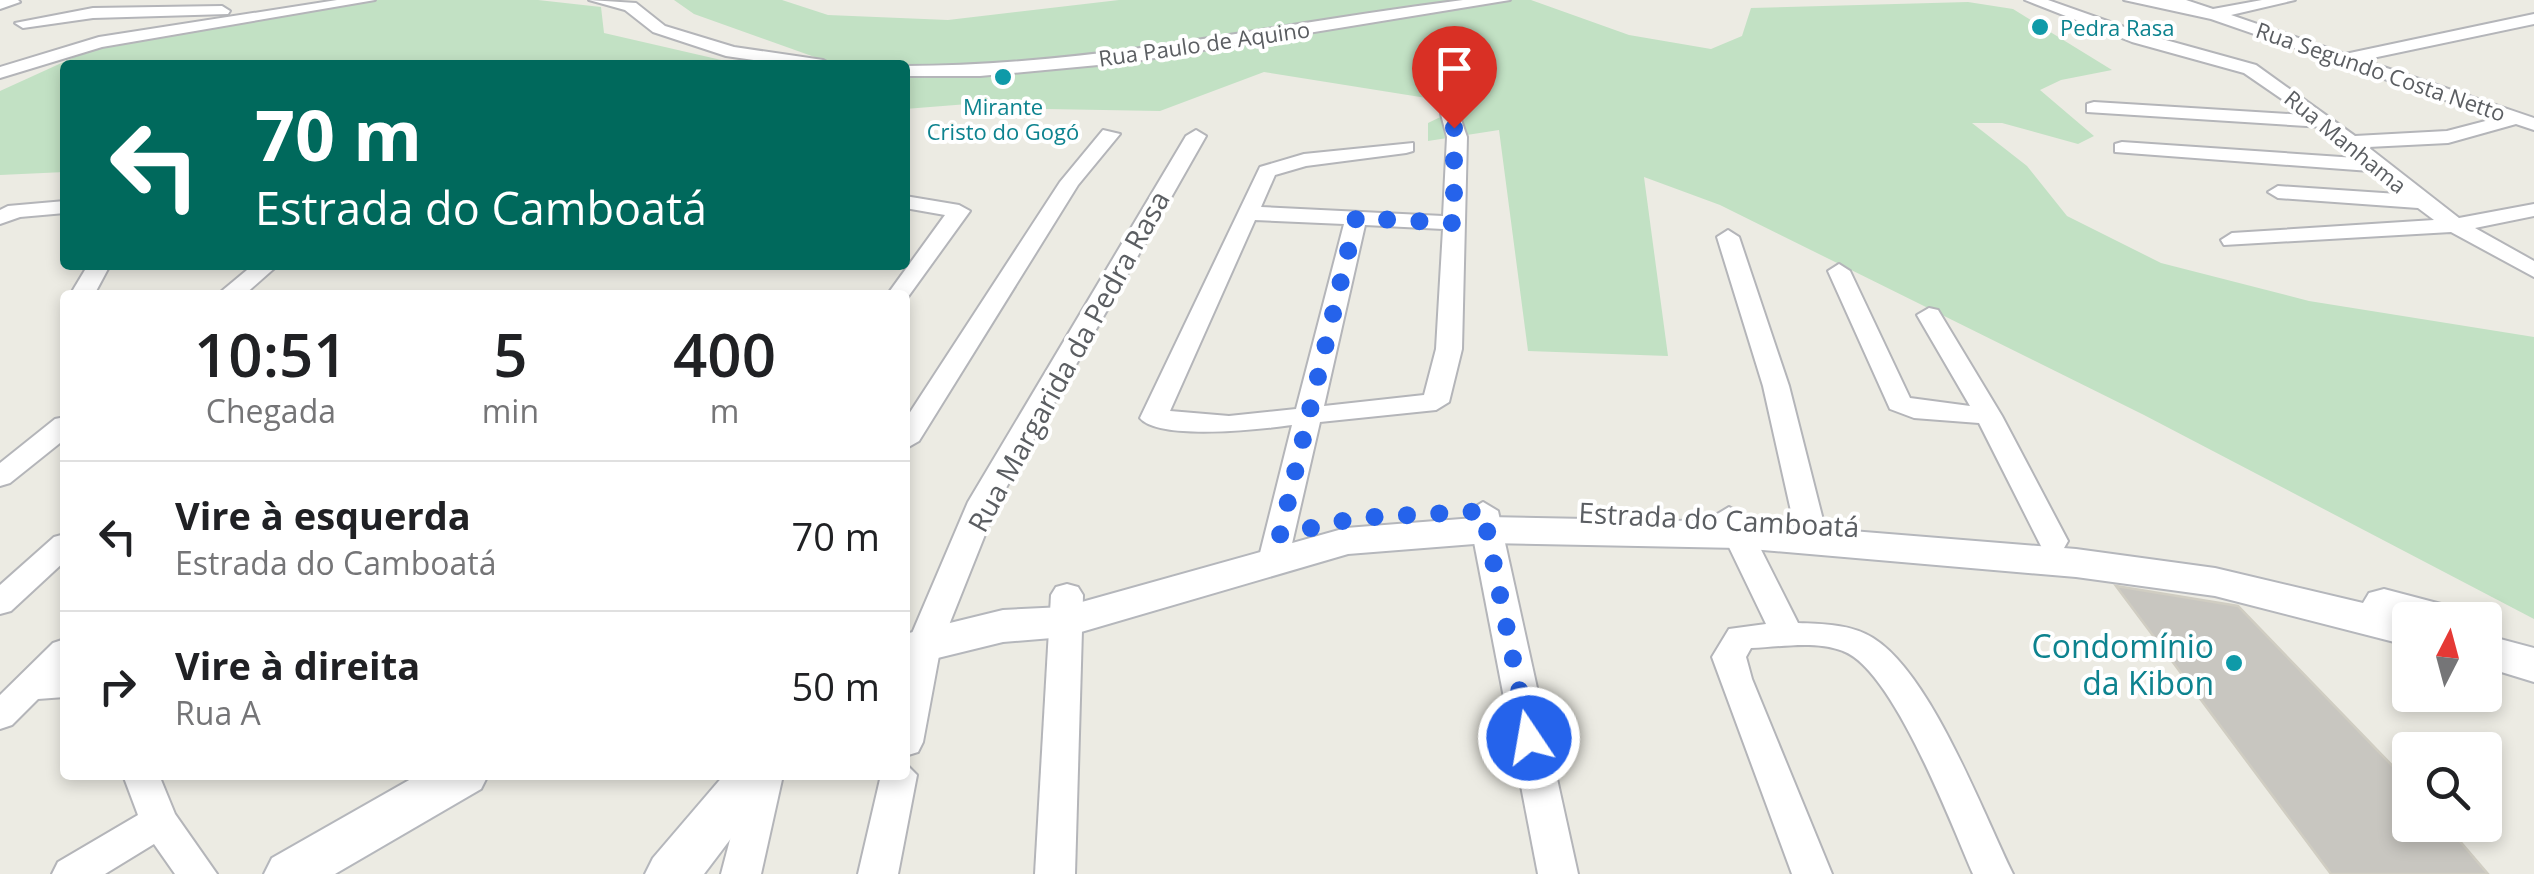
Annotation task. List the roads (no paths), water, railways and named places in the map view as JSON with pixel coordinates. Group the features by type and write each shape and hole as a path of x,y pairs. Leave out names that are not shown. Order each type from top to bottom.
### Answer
{"main road":[{"name":"Estrada do Camboatá","path":"914,648 1276,548 1485,520 1734,526 2159,574 2244,588 2392,625"},
{"name":"Estrada do Camboatá","path":"1734,526 1808,520 2053,541 2241,570 2392,607"},
{"path":"2502,636 2534,644"},
{"path":"2502,656 2534,665"},
{"path":"291,874 447,780"},
{"path":"672,874 750,780"}],"street":[{"path":"0,73 36,55 99,42 367,0"},
{"path":"597,0 643,5 648,23 684,38 732,52 787,60"},
{"name":"Rua Paulo de Aquino","path":"910,71 958,73 1028,68 1230,42 1434,6 1502,0"},
{"name":"Rua Manhama","path":"2033,0 2138,38 2237,63 2328,122 2422,202 2534,270"},
{"path":"2132,0 2213,14 2287,0"},
{"name":"Rua Segundo Costa Netto","path":"2172,0 2529,119"},
{"path":"8,2 26,28 104,13 304,10"},
{"path":"2347,58 2534,19"},
{"path":"2094,108 2328,122"},
{"path":"1406,147 1304,160 1268,171 1152,418 1228,424 1436,402 1449,349 1457,136 1450,114"},
{"path":"2352,142 2448,136 2529,119"},
{"path":"910,433 1070,182 1110,134"},
{"name":"Rua Margarida da Pedra Rasa","path":"910,690 914,648 984,502 1196,136"},
{"path":"2122,148 2376,165"},
{"path":"2278,192 2422,202"},
{"path":"903,290 959,211 910,203"},
{"path":"0,218 16,211 60,207"},
{"path":"2232,240 2455,224 2534,210"},
{"path":"1248,213 1454,223"},
{"path":"1276,548 1356,218"},
{"path":"1728,237 1776,386 1808,520"},
{"path":"236,290 262,270"},
{"path":"1839,271 1899,404 1914,410 1990,416"},
{"path":"1930,315 1990,416 2053,541"},
{"path":"0,477 60,429"},
{"path":"1485,520 1558,874"},
{"path":"1734,526 1788,636"},
{"path":"0,602 60,548"},
{"path":"1055,874 1066,609"},
{"path":"1812,874 1735,679 1729,657 1742,636 1826,636 1872,652 1889,669 1993,874"},
{"path":"0,716 60,656"},
{"path":"30,687 60,684"},
{"path":"143,780 159,820 196,874"},
{"path":"740,874 764,780"},
{"path":"878,874 897,780"},
{"path":"72,874 159,820"}],"place":[{"name":"Pedra Rasa","path":"2040,27"},
{"name":"Mirante Cristo do Gogó","path":"1003,77"},
{"name":"Condomínio da Kibon","path":"2234,663"}]}
